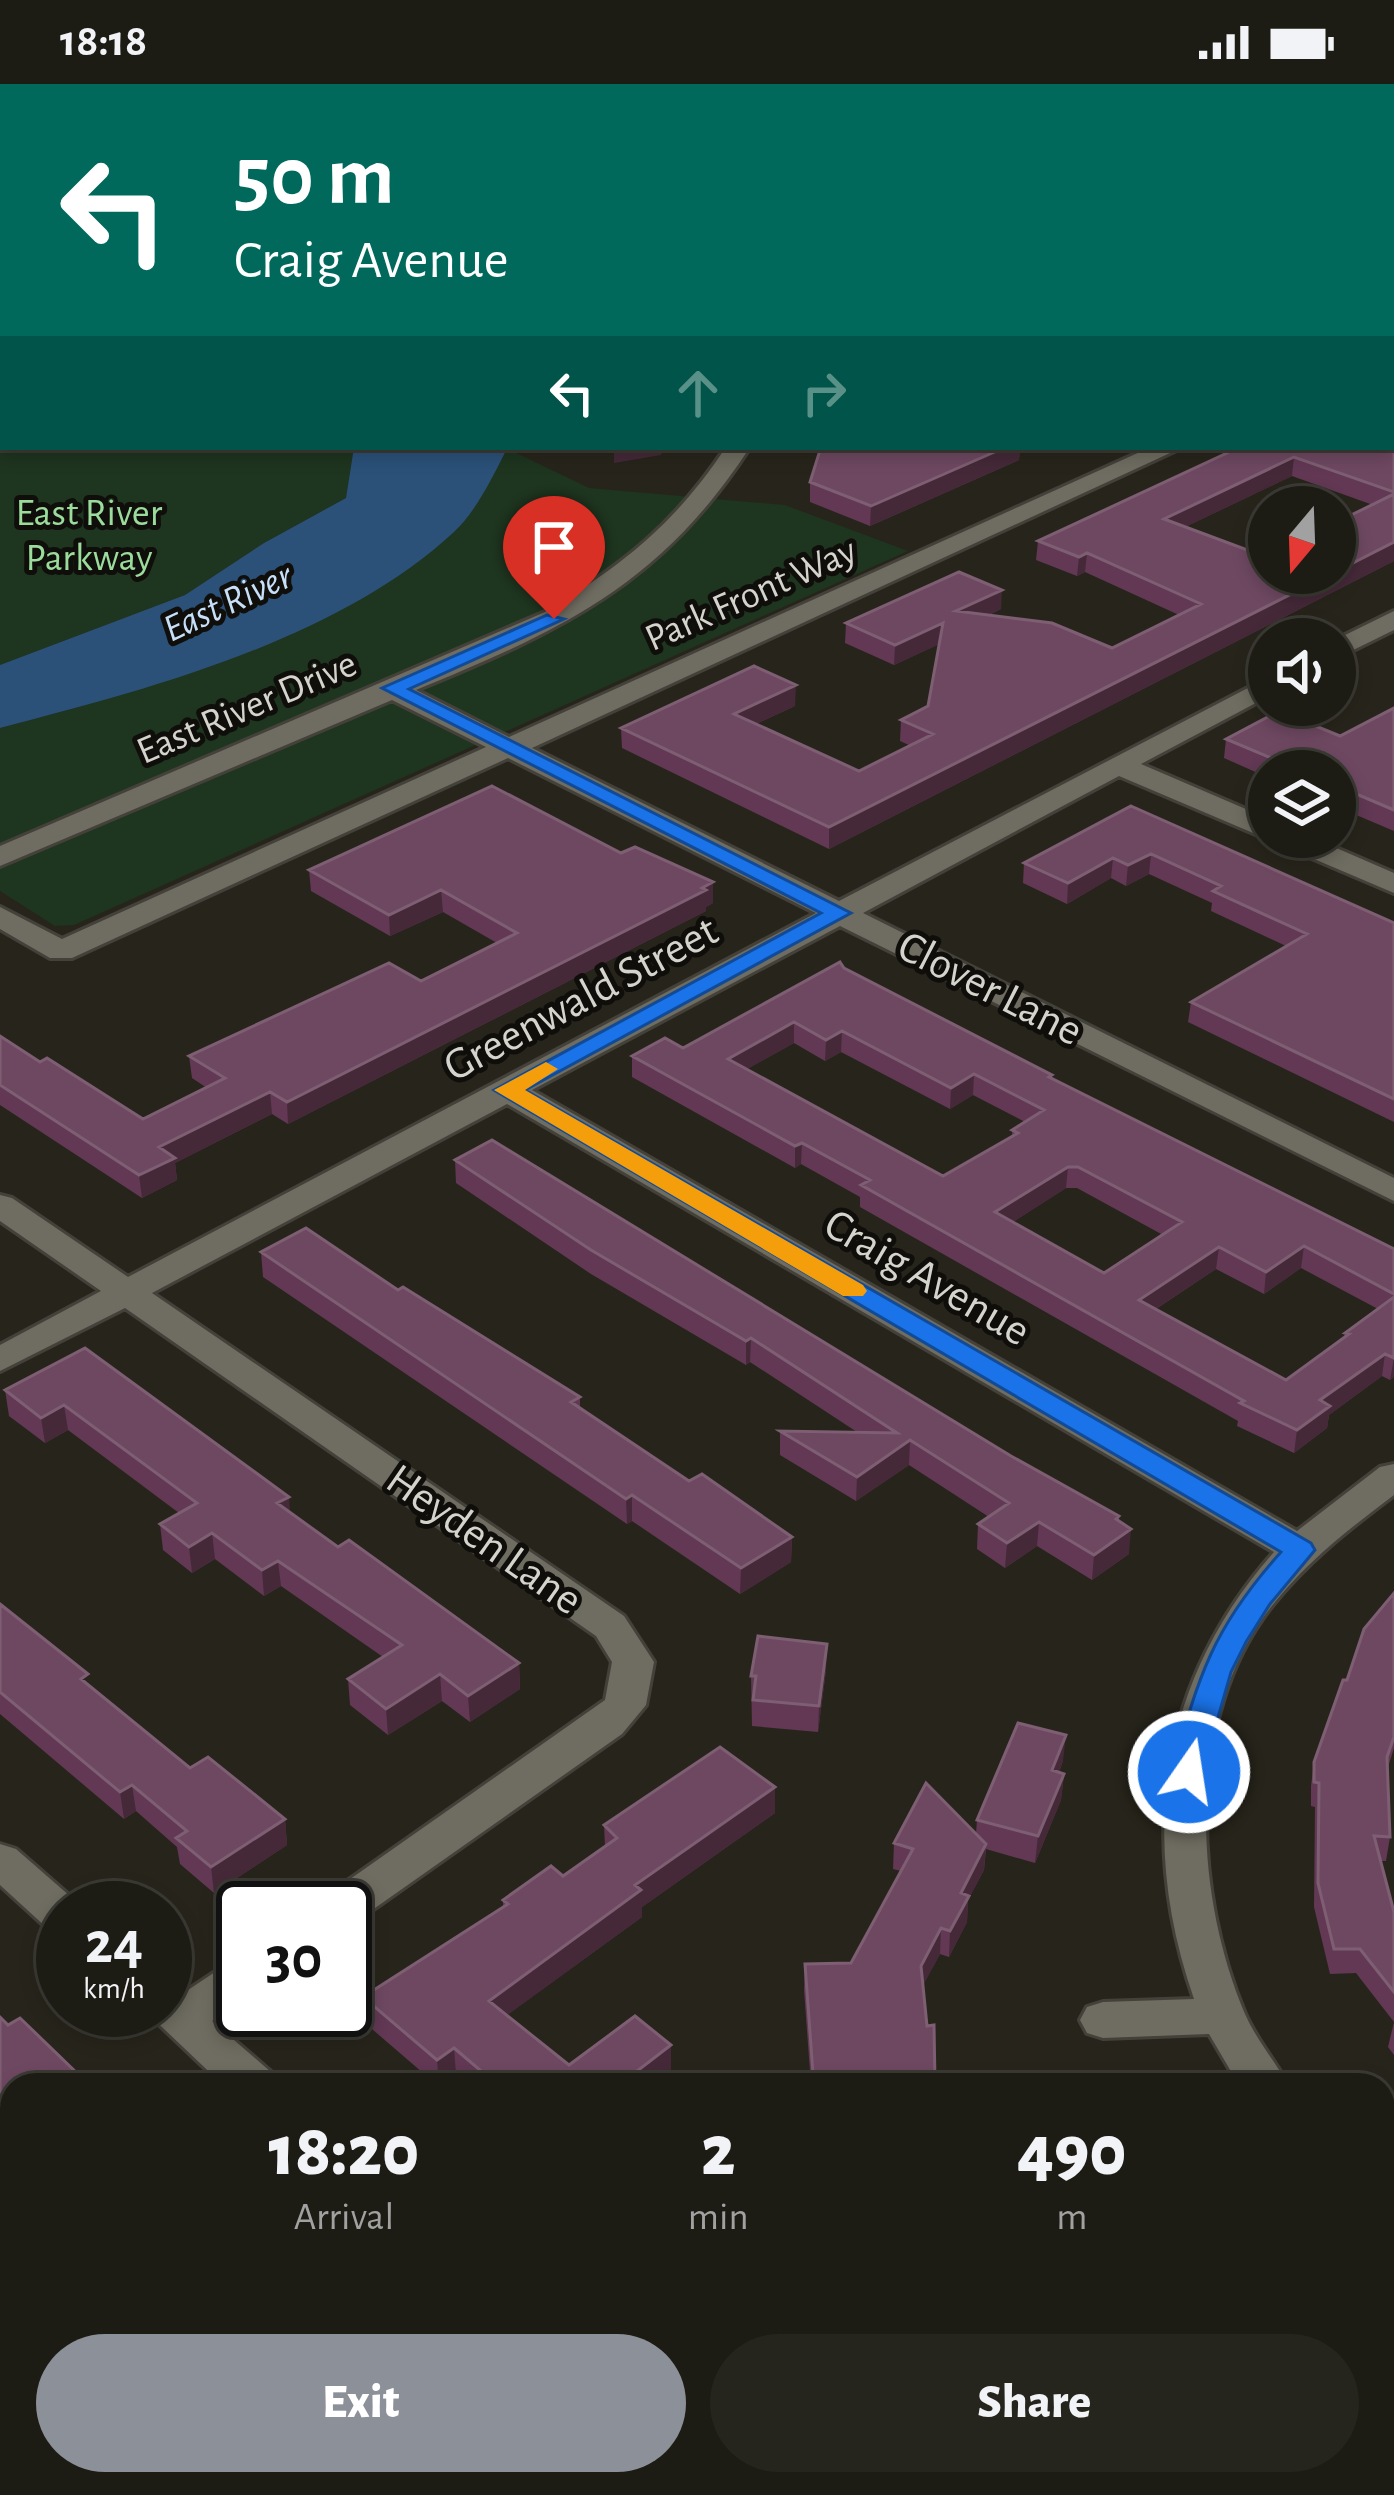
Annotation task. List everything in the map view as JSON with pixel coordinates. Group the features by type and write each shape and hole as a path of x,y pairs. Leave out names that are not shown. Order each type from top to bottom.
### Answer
{"street":[{"name":"East River Drive","path":"0,856 554,619 619,575 686,520 722,477 736,450"},
{"name":"Park Front Way","path":"0,916 61,952 1164,450"},
{"path":"1356,640 1393,621"},
{"name":"Clover Lane","path":"392,688 1394,1191"},
{"name":"Greenwald Street","path":"0,1360 1248,696"},
{"path":"1118,765 1248,821"},
{"path":"1334,858 1394,884"},
{"name":"Craig Avenue","path":"506,1090 1300,1550"},
{"name":"Heyden Lane","path":"0,1205 610,1627 633,1662 625,1705 607,1724 372,1887"},
{"path":"1257,2073 1222,2016 1189,1890 1183,1814 1189,1772 1215,1672 1259,1596 1300,1550 1394,1476"},
{"path":"0,1860 36,1892"},
{"path":"1102,2020 1222,2016"},
{"path":"192,2031 240,2073"}],"green space":[{"name":"East River Parkway","path":"0,450 354,450 346,498 264,543 185,595 0,665"},
{"path":"510,450 589,488 785,505 908,551 74,925 55,926 0,891 0,728 83,706 457,530"}],"water":[{"name":"East River","path":"354,450 506,450 462,524 407,570 355,603 239,656 0,728 0,665 185,595 264,543 346,498"}],"building":[{"path":"820,450 999,450 871,506 810,482"},
{"path":"1234,450 1394,450 1394,492 1294,457 1164,519 1248,550 1248,594 1291,594 829,827 621,728 754,666 796,685 734,714 859,771 933,734 901,720 928,706 943,623 895,645 846,623 959,572 1002,590 956,611 1052,623 1112,648 1201,604 1087,553 1079,557 1038,541"},
{"path":"1394,494 1394,542 1356,561 1356,513"},
{"path":"1394,708 1394,810 1356,794 1356,750 1252,750 1226,739 1251,726 1316,726 1340,736"},
{"path":"492,786 621,853 635,847 713,882 702,888 706,890 287,1102 270,1092 159,1147 175,1158 139,1175 0,1085 0,1036 40,1062 47,1058 143,1119 225,1078 189,1056 389,963 421,981 517,933 441,890 389,915 309,870"},
{"path":"1131,806 1394,923 1394,1099 1191,1002 1307,934 1213,891 1221,886 1151,854 1128,865 1113,858 1068,883 1024,863"},
{"path":"840,962 1052,1075 1049,1077 1394,1249 1394,1294 1304,1246 1266,1272 1219,1247 1139,1300 1286,1380 1394,1297 1394,1358 1385,1354 1320,1400 1330,1406 1297,1430 1240,1403 1244,1401 861,1185 870,1180 802,1143 795,1146 632,1056 665,1038 683,1048","holes":["794,1022 826,1040 842,1031 951,1088 974,1074 1044,1110 1012,1130 1018,1133 943,1176 728,1059","1068,1167 1078,1167 1182,1222 1104,1273 995,1212"]},
{"path":"492,1140 1011,1456 1119,1516 1116,1519 1131,1529 1094,1555 1039,1522 1007,1543 978,1524 1009,1503 910,1440 857,1477 780,1431 897,1433 751,1338 746,1341 591,1250 455,1160"},
{"path":"306,1228 398,1290 403,1287 580,1397 571,1402 689,1481 702,1474 792,1537 741,1568 632,1495 626,1499 261,1252"},
{"path":"85,1348 289,1497 277,1503 338,1547 349,1540 519,1663 468,1696 440,1674 386,1709 348,1679 402,1645 278,1561 262,1570 212,1533 189,1547 160,1524 197,1503 64,1405 41,1418 5,1390"},
{"path":"1394,1593 1394,1737 1387,1757 1390,1837 1374,1836 1394,1912 1394,1992 1360,1949 1334,1949 1318,1883 1319,1783 1314,1782 1314,1762 1364,1629"},
{"path":"0,1604 88,1674 81,1679 190,1768 208,1757 285,1819 211,1867 176,1838 187,1831 132,1785 120,1792 0,1692"},
{"path":"758,1636 827,1644 819,1706 753,1700 756,1676 751,1676"},
{"path":"1018,1723 1066,1735 1052,1770 1064,1774 1038,1836 977,1820"},
{"path":"720,1747 775,1787 635,1885 641,1890 489,2001 569,2065 635,2016 671,2045 635,2073 483,2073 454,2048 437,2060 372,2005 372,1991 508,1904 503,1900 551,1866 563,1876 617,1838 604,1825"},
{"path":"926,1783 986,1844 961,1893 969,1896 950,1931 941,1928 921,1966 927,2026 934,2025 935,2073 813,2073 805,1964 851,1963 913,1849 894,1843"},
{"path":"0,2017 8,2025 20,2018 77,2073 0,2073"}],"slow traffic":[{"path":"546,1069 506,1090 853,1291"}],"route":[{"path":"554,619 392,688 839,913 506,1090 1300,1550 1259,1596 1215,1672 1189,1772"}]}
